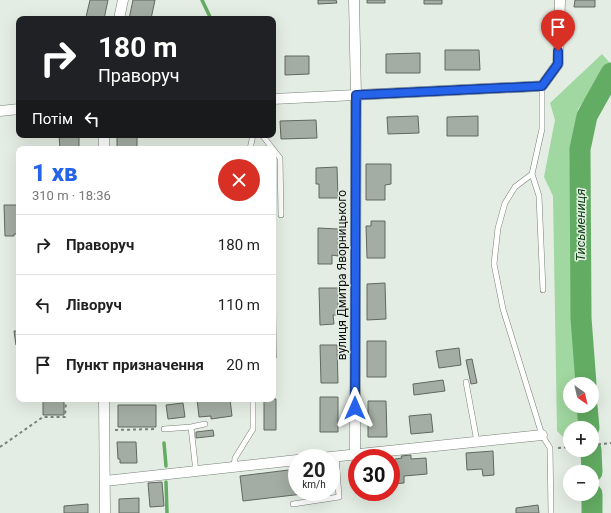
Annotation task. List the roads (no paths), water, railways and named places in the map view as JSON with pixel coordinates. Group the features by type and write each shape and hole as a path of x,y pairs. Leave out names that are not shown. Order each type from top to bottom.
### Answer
{"street":[{"path":"120,16 123,0"},
{"name":"вулиця Дмитра Яворницького","path":"354,0 356,95 355,449"},
{"path":"276,99 542,86 558,64 560,0"},
{"path":"0,111 16,109"},
{"path":"104,402 105,513"},
{"path":"400,450 542,435"},
{"path":"105,481 288,461"}],"lane":[{"path":"542,86 542,129 532,174 539,196 542,290"},
{"path":"264,138 271,146"},
{"path":"276,153 280,158 281,214"},
{"path":"532,174 515,187 505,203 498,228 494,264 503,309 542,435 550,448 551,513"},
{"path":"466,382 477,442"},
{"path":"234,467 235,458 253,430 253,402"},
{"path":"164,429 191,427 206,424"},
{"path":"191,427 196,472"},
{"path":"293,504 313,501"}],"waterway":[{"path":"202,0 210,16"},
{"name":"Тисьмениця","path":"585,377 581,318 580,149 587,116 611,73"},
{"name":"Тисьмениця","path":"588,413 588,421"},
{"path":"164,443 166,466"},
{"name":"Тисьмениця","path":"591,457 592,465"},
{"path":"166,482 167,513"},
{"name":"Тисьмениця","path":"592,501 592,513"}]}
